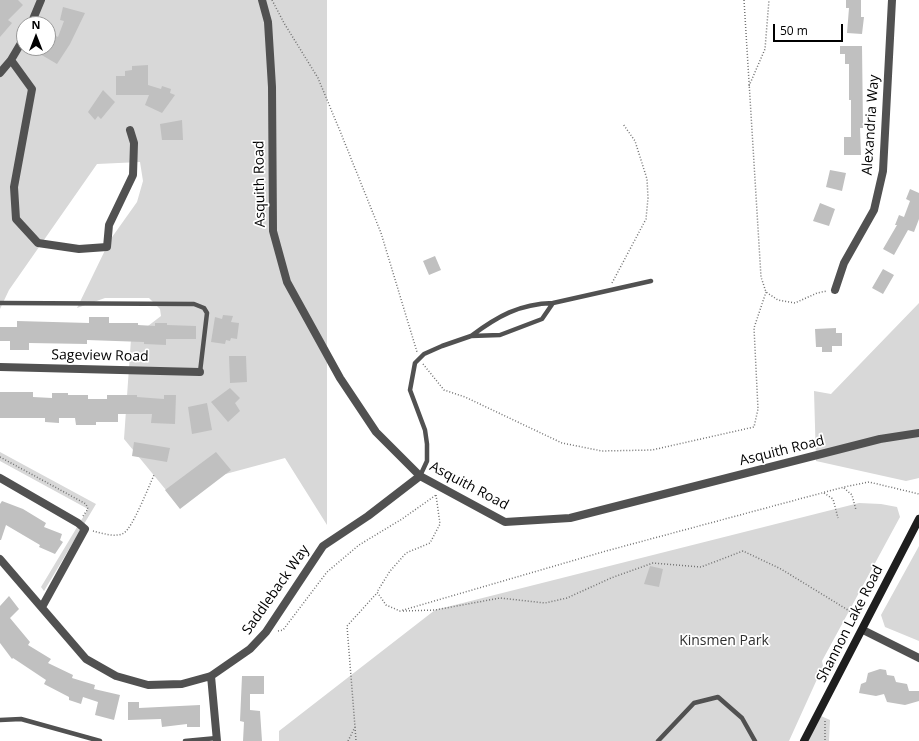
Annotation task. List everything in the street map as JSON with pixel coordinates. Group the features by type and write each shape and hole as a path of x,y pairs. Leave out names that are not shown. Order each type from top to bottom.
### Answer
{"main road":[{"name":"Shannon Lake Road","path":"804,741 863,630 919,519"}],"street":[{"path":"34,16 41,0"},
{"name":"Asquith Road","path":"262,0 268,22 272,87 273,231 287,282 340,378 376,432 420,476 439,491 505,522 570,518 880,439 919,433"},
{"name":"Alexandria Way","path":"835,290 844,264 874,210 883,171 892,0"},
{"path":"0,73 16,52"},
{"path":"11,60 32,89 14,187 16,219 38,243 80,249 107,247 109,225 133,175 134,143 130,130"},
{"name":"Sageview Road","path":"0,367 200,372"},
{"name":"Saddleback Way","path":"0,559 86,659 116,676 148,685 182,684 211,676 250,649 266,632 323,546 368,516 420,476"},
{"path":"0,478 78,523 85,529 42,607"},
{"path":"863,630 919,658"},
{"path":"211,676 217,739"}],"lane":[{"path":"420,476 427,461 427,444 425,430 410,390 415,363 418,359 442,346 471,336 491,322 513,311 533,304 553,303 651,281"},
{"path":"0,303 194,304 204,308 207,313 200,372"},
{"path":"471,336 500,335 542,319 553,303"},
{"path":"658,741 694,702 718,697 742,718 755,741"},
{"path":"0,720 22,719 100,741"},
{"path":"185,741 217,739"}],"path":[{"path":"272,0 284,23 318,78 340,131 381,233 418,359 444,390 465,397 562,443 602,451 652,450 754,427 758,409 754,328 766,292 761,277 759,255 757,194 744,0"},
{"path":"749,87 765,49 769,0"},
{"path":"609,290 646,219 648,198 647,179 635,141 623,124"},
{"path":"766,292 778,300 795,303 817,293 835,290"},
{"path":"0,457 86,504 88,509 78,523"},
{"path":"85,529 113,535 124,533 131,524 154,475"},
{"path":"400,611 606,551 844,487 869,482 919,494"},
{"path":"844,487 852,495 856,510"},
{"path":"356,741 347,626 377,592 390,571 406,553 430,543 440,524 439,491"},
{"path":"266,632 283,630 327,572 359,545 402,519 439,491"},
{"path":"823,493 833,499 838,518"},
{"path":"377,592 386,605 400,611 435,610 500,598 545,603 567,598 611,578 653,563 701,567 743,551 781,569 856,615"},
{"path":"824,715 825,741"},
{"path":"348,741 356,727"}],"green space":[{"path":"0,0 327,0 327,525 285,458 166,490 124,439 131,339 161,316 160,309 149,298 105,298 77,308 110,240 137,202 143,181 140,162 97,164 9,290 0,309"},
{"path":"919,303 919,478 906,481 816,461 814,391 831,394"},
{"path":"0,452 96,504 44,591 41,587 88,509 0,461"},
{"name":"Kinsmen Park","path":"859,503 881,504 897,507 900,517 822,661 823,666 789,741 279,741 279,731 435,610"},
{"path":"919,546 919,641 885,627 881,615"},
{"path":"821,716 830,720 829,741 808,741"}],"building":[{"path":"0,0 18,0 23,5 8,20 12,23 0,37"},
{"path":"846,0 861,0 861,17 864,17 862,34 847,33 849,8 846,8"},
{"path":"63,7 85,13 70,44 57,64 43,56 56,56 56,36 58,37 64,21 60,20"},
{"path":"840,46 862,46 863,128 860,128 861,155 844,155 844,137 851,137 851,100 849,100 849,64 845,64 845,54 840,54"},
{"path":"148,65 148,85 161,89 162,86 171,89 170,93 175,95 162,113 145,105 149,95 116,95 116,76 125,76 125,71 132,70 132,66"},
{"path":"103,90 115,102 101,119 98,116 95,120 88,112"},
{"path":"182,120 183,140 162,140 160,124"},
{"path":"830,170 846,173 842,191 826,187"},
{"path":"910,189 919,193 919,219 914,232 908,230 894,255 883,249 897,225 895,225 899,215 904,217 910,201 906,199"},
{"path":"820,203 835,209 829,226 813,221"},
{"path":"435,256 441,270 429,275 423,261"},
{"path":"883,269 894,275 883,294 872,288"},
{"path":"223,315 233,316 231,322 239,323 237,339 231,338 230,341 226,340 225,344 211,342 215,317 222,319"},
{"path":"89,317 109,317 109,323 138,323 138,325 155,326 155,323 167,323 167,325 196,326 196,339 166,339 166,345 144,344 144,342 87,340 87,344 29,343 29,350 10,350 10,341 0,341 0,327 17,327 17,321 89,323"},
{"path":"836,328 836,333 842,333 842,346 832,346 832,352 822,352 822,347 816,347 815,329"},
{"path":"229,356 246,356 247,382 230,383"},
{"path":"230,388 240,398 235,403 240,411 228,422 211,402"},
{"path":"0,392 33,392 33,397 52,398 52,393 68,393 68,395 88,395 88,399 107,399 107,395 137,395 137,397 164,399 164,395 176,395 175,424 151,423 152,414 118,414 118,422 96,422 96,425 76,425 75,418 59,418 59,423 45,422 45,418 0,418"},
{"path":"207,403 212,430 192,434 188,407"},
{"path":"134,442 170,448 167,462 132,456"},
{"path":"216,452 231,470 180,509 165,490"},
{"path":"2,501 23,509 46,523 44,527 62,534 60,540 63,542 55,554 39,547 40,545 6,525 0,540 0,504"},
{"path":"650,566 663,569 659,587 644,584"},
{"path":"9,596 19,609 10,618 30,642 28,645 51,659 48,663 73,675 72,678 95,685 94,689 120,695 114,720 95,715 98,702 83,697 81,704 69,700 69,697 44,684 46,680 13,658 12,659 0,643 0,606"},
{"path":"880,669 886,670 887,675 894,676 896,682 907,684 909,691 919,691 919,701 905,705 887,702 884,694 876,696 859,693 861,684 866,682 868,673"},
{"path":"242,676 264,676 264,694 250,694 250,710 260,711 262,741 243,741 244,722 240,721"},
{"path":"128,702 139,702 139,708 200,705 200,727 187,727 187,724 162,727 161,719 128,720"}]}
